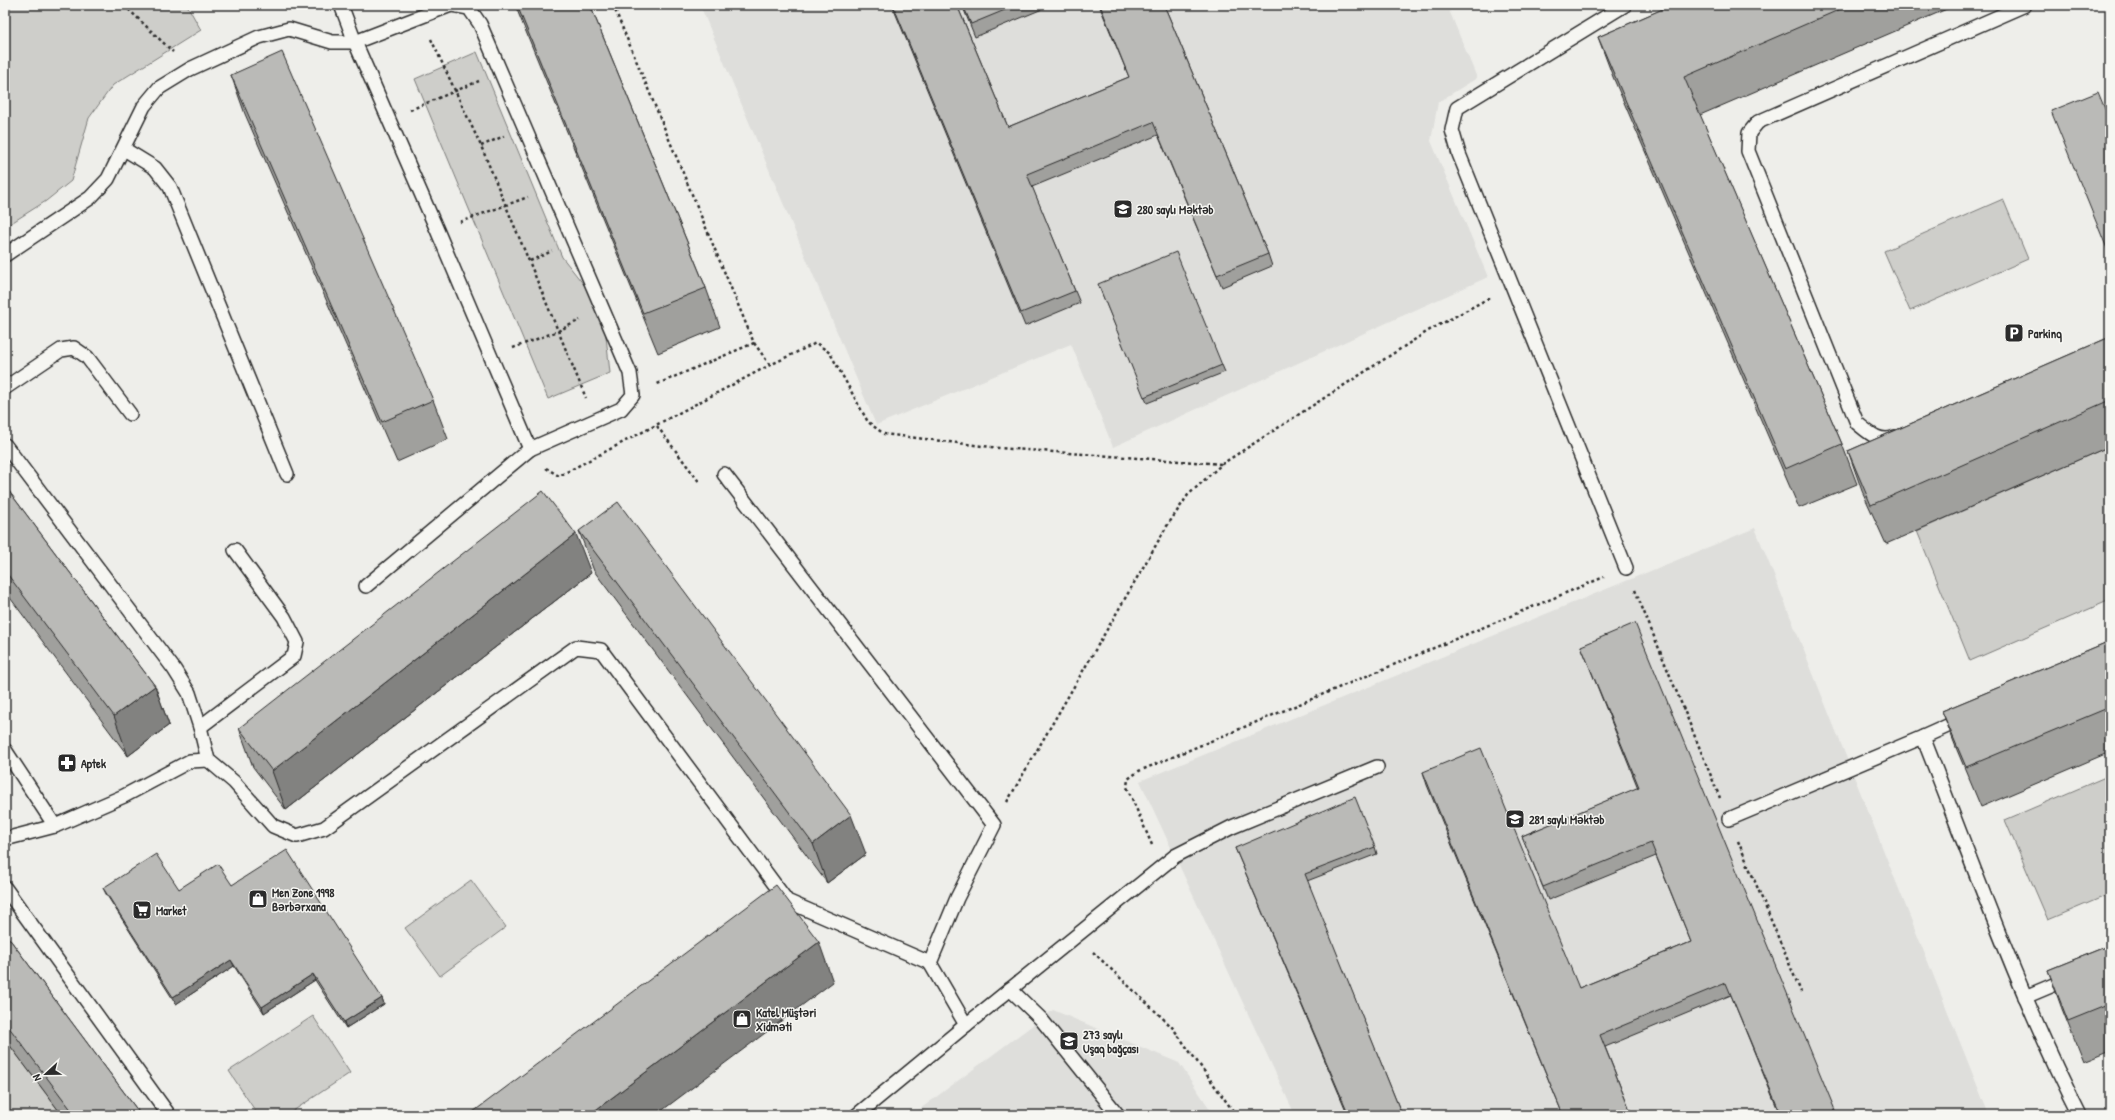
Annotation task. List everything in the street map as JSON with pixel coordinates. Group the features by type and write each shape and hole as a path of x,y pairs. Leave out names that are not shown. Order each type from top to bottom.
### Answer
{"lane":[{"path":"341,5 355,42 530,449"},
{"path":"5,255 90,198 108,179 144,106 159,88 190,69 259,37 289,29 332,42 355,42 451,5 469,8 480,24 603,309 630,373 633,395 621,409 530,449 366,586"},
{"path":"1625,5 1457,108 1452,130 1457,148 1626,568"},
{"path":"1905,433 1891,439 1875,437 1857,423 1748,151 1749,132 1758,122 2026,5"},
{"path":"124,149 155,168 170,187 287,474"},
{"path":"5,388 61,350 74,348 87,357 130,414"},
{"path":"5,445 174,669 189,693 200,726 208,760 234,782 273,826 297,836 324,828 576,647 601,650 787,901 930,963 966,1025"},
{"path":"724,474 994,825 957,898 930,963"},
{"path":"200,726 294,656 296,649 297,642 284,617 235,550"},
{"path":"1729,819 1973,714"},
{"path":"1922,737 2025,997 2051,1058 2080,1115"},
{"path":"5,750 55,826"},
{"path":"5,839 55,826 124,796 190,761 208,760"},
{"path":"857,1115 1175,856 1232,827 1377,767"},
{"path":"5,888 169,1115"},
{"path":"774,910 787,901"},
{"path":"2025,997 2082,972"},
{"path":"1010,989 1040,1019 1118,1115"}],"path":[{"path":"5,11 11,5"},
{"path":"124,5 190,69"},
{"path":"613,5 754,343 770,365"},
{"path":"421,17 456,90 530,261 595,420"},
{"path":"388,119 481,80"},
{"path":"480,146 504,136"},
{"path":"437,230 551,189"},
{"path":"530,261 554,250"},
{"path":"994,825 1167,526 1188,494 1222,464 1428,331 1512,285"},
{"path":"490,356 558,331 603,309"},
{"path":"633,395 754,343"},
{"path":"530,449 549,471 560,476 770,365 816,343 830,353 868,422 884,434 999,448 1222,464"},
{"path":"1162,867 1127,787 1128,779 1139,771 1626,568 1801,992"},
{"path":"1076,936 1172,1027 1236,1115"}],"shaded area":[{"path":"5,5 187,5 201,30 113,85 89,118 71,181 46,201 5,227"},
{"name":"280 saylı Məktəb","path":"700,5 1447,5 1477,78 1438,102 1431,141 1488,277 1113,447 1071,344 876,425"},
{"path":"477,52 562,257 603,309 610,373 548,399 415,79"},
{"path":"2003,199 2028,259 1910,311 1884,251"},
{"path":"2110,446 2110,600 1970,661 1917,531"},
{"name":"281 saylı Məktəb","path":"1755,528 1989,1115 1295,1115 1140,781"},
{"path":"2110,775 2110,894 2048,920 2005,820"},
{"path":"471,880 506,927 440,976 405,928"},
{"name":"273 saylı Uşaq bağçası","path":"1053,1010 1179,1063 1214,1115 912,1115"},
{"path":"313,1016 350,1073 287,1115 258,1115 229,1071"},
{"path":"5,1039 62,1115 5,1115"}],"building":[{"path":"517,5 590,5 706,288 643,313"},
{"path":"893,5 957,5 1008,127 1129,77 1100,5 1164,5 1268,254 1217,275 1153,122 1027,174 1075,291 1021,313"},
{"path":"963,5 1017,5 971,24"},
{"path":"1672,5 1850,5 1684,77 1842,444 1785,469 1598,37"},
{"path":"282,52 433,400 382,422 231,75"},
{"path":"2098,92 2110,121 2110,256 2051,111"},
{"path":"1176,252 1222,365 1144,397 1098,284"},
{"path":"2110,337 2110,400 1871,505 1848,451"},
{"path":"5,486 155,686 114,716 5,571"},
{"path":"543,491 576,534 272,771 239,728"},
{"path":"618,502 851,815 813,844 579,531"},
{"path":"1635,623 1837,1115 1781,1115 1726,983 1600,1035 1632,1115 1563,1115 1423,772 1481,748 1579,988 1691,942 1651,843 1543,887 1522,836 1639,787 1581,646"},
{"path":"2110,641 2110,707 1966,767 1942,711"},
{"path":"1355,797 1375,847 1305,874 1402,1115 1349,1115 1235,848"},
{"path":"287,850 382,998 344,1022 313,974 262,1007 231,960 173,997 103,888 156,854 179,889 218,864 232,885"},
{"path":"776,885 819,942 589,1115 469,1115"},
{"path":"5,933 141,1115 75,1115 5,1022"},
{"path":"2110,945 2110,1004 2068,1021 2048,970"}],"place":[{"name":"280 saylı Məktəb","path":"1123,209"},
{"name":"Parkinq","path":"2014,333"},
{"name":"Aptek","path":"67,763"},
{"name":"281 saylı Məktəb","path":"1515,819"},
{"name":"Men Zone 1998 Bərbərxana","path":"258,899"},
{"name":"Market","path":"142,910"},
{"name":"Katel Müştəri Xidməti","path":"742,1019"},
{"name":"273 saylı Uşaq bağçası","path":"1069,1041"}]}
